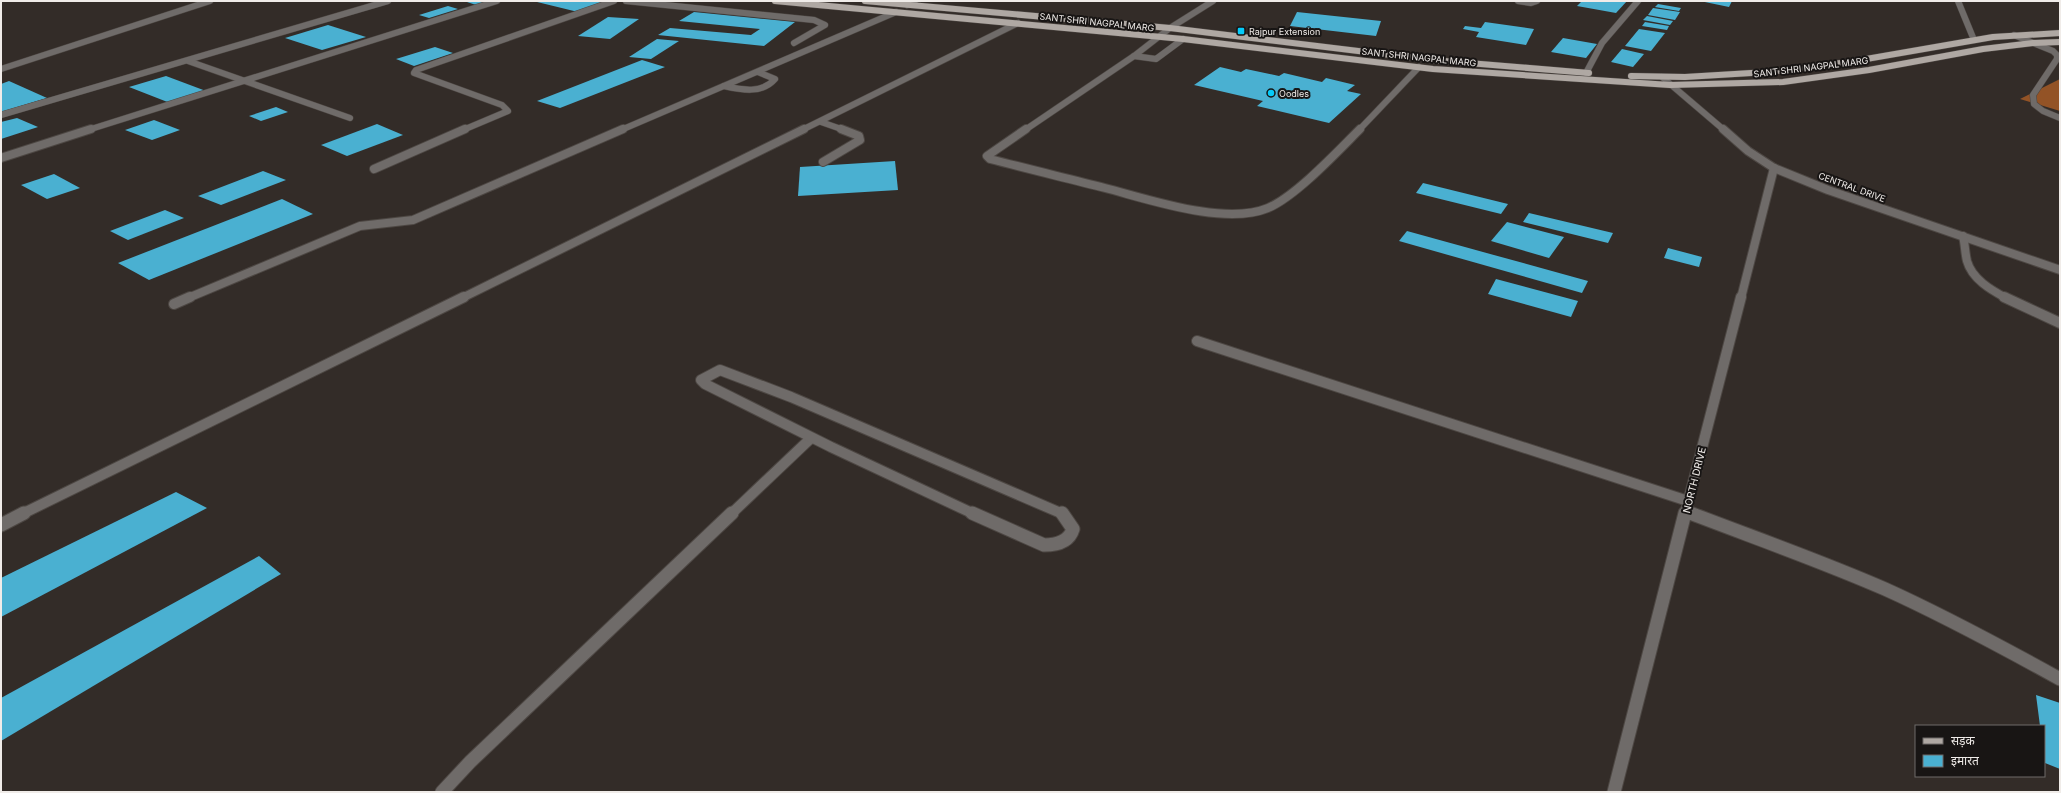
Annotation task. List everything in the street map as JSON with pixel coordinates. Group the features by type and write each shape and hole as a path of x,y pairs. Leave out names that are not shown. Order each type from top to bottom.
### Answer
{"main road":[{"name":"SANT SHRI NAGPAL MARG","path":"775,1 1183,39 1419,67 1670,85 1783,82 1869,70 1983,49 2033,43 2060,42"},
{"name":"SANT SHRI NAGPAL MARG","path":"865,1 1170,28 1432,60 1662,78 1765,72 1848,62 1974,40 2014,35 2060,33"}],"street":[{"path":"1,69 210,1"},
{"path":"1,115 388,1"},
{"path":"1,158 497,1"},
{"path":"374,169 508,111 502,105 417,74 414,72 416,70 614,1"},
{"path":"626,1 814,20 825,25 794,43"},
{"path":"907,5 914,1"},
{"path":"1213,1 1170,28 1134,56 987,156 990,159 1186,209 1213,212 1248,213 1267,208 1293,191 1346,145 1419,67"},
{"path":"1518,1 1531,3 1536,1"},
{"path":"1586,73 1592,59 1612,27 1638,1"},
{"path":"1958,1 1974,40"},
{"path":"174,304 360,226 378,223 400,223 413,220 896,12"},
{"path":"1,525 821,122 1018,23"},
{"path":"2014,35 2053,51 2057,55 2057,59 2033,96 2034,104 2043,111 2060,118"},
{"path":"1134,56 1156,59 1183,39"},
{"path":"188,61 247,80 350,118"},
{"path":"724,86 735,89 755,89 772,84 775,79 758,72"},
{"name":"CENTRAL DRIVE","path":"1662,78 1748,151 1774,168 1828,190 2060,270"},
{"path":"821,122 859,136 860,140 823,162"},
{"name":"NORTH DRIVE","path":"1614,792 1774,168"},
{"path":"1963,236 1968,264 1976,278 1992,290 2060,323"},
{"path":"1197,341 1687,507 1911,601 1992,641 2060,679"},
{"path":"720,370 792,397 1062,513 1073,529 1072,534 1063,542 1054,546 1044,545 979,517 811,438 705,384 701,380 720,370"},
{"path":"442,792 476,756 811,438"}],"shaded area":[{"path":"2060,79 2060,111 2020,99"}],"building":[{"path":"464,1 487,1 476,5"},
{"path":"533,1 605,1 578,12"},
{"path":"1582,1 1627,1 1616,13 1577,6"},
{"path":"1700,1 1732,1 1729,7"},
{"path":"1658,4 1681,8 1679,11 1655,7"},
{"path":"448,6 458,9 429,18 419,15"},
{"path":"1653,8 1680,12 1675,20 1648,15"},
{"path":"694,12 795,22 764,46 658,35 670,28 751,35 760,29 679,21"},
{"path":"1297,12 1381,21 1376,36 1290,26"},
{"path":"1647,16 1673,21 1670,25 1643,20"},
{"path":"608,17 639,19 610,39 578,36"},
{"path":"1485,22 1534,29 1526,45 1476,37 1479,32 1463,29 1465,26 1481,28"},
{"path":"1645,22 1669,26 1667,30 1642,26"},
{"path":"328,25 366,37 322,50 285,38"},
{"path":"1639,29 1665,33 1651,51 1625,46"},
{"path":"1563,38 1597,44 1586,58 1551,52"},
{"path":"657,39 679,41 651,59 629,57"},
{"path":"435,47 453,53 414,66 396,59"},
{"path":"1622,49 1644,54 1633,67 1611,62"},
{"path":"642,60 665,67 560,108 537,101"},
{"path":"1220,67 1241,72 1246,69 1279,76 1284,73 1322,82 1326,78 1355,85 1347,91 1361,94 1329,123 1257,106 1263,101 1194,85"},
{"path":"166,76 206,91 170,103 129,87"},
{"path":"9,81 47,98 1,112 1,84"},
{"path":"276,107 288,112 261,121 249,116"},
{"path":"17,118 38,127 1,139 1,122"},
{"path":"154,120 180,130 152,140 125,130"},
{"path":"377,124 403,135 347,156 321,145"},
{"path":"895,161 898,190 798,196 800,167"},
{"path":"263,171 286,180 221,205 198,196"},
{"path":"54,174 80,188 47,199 21,185"},
{"path":"1423,183 1508,204 1501,214 1416,193"},
{"path":"282,199 313,214 149,280 118,263"},
{"path":"165,210 184,218 128,240 110,231"},
{"path":"1529,213 1613,233 1608,243 1523,222"},
{"path":"1507,222 1564,237 1549,258 1491,241"},
{"path":"1407,231 1588,281 1582,293 1399,241"},
{"path":"1668,248 1702,257 1699,267 1664,258"},
{"path":"1496,279 1578,301 1571,317 1488,294"},
{"path":"176,492 207,508 1,617 1,578"},
{"path":"259,556 281,574 1,741 1,698"},
{"path":"2036,695 2060,703 2060,769 2045,763 2045,725 2040,725"}],"place":[{"name":"Rajpur Extension","path":"1241,31"},
{"name":"Oodles","path":"1271,93"}]}
